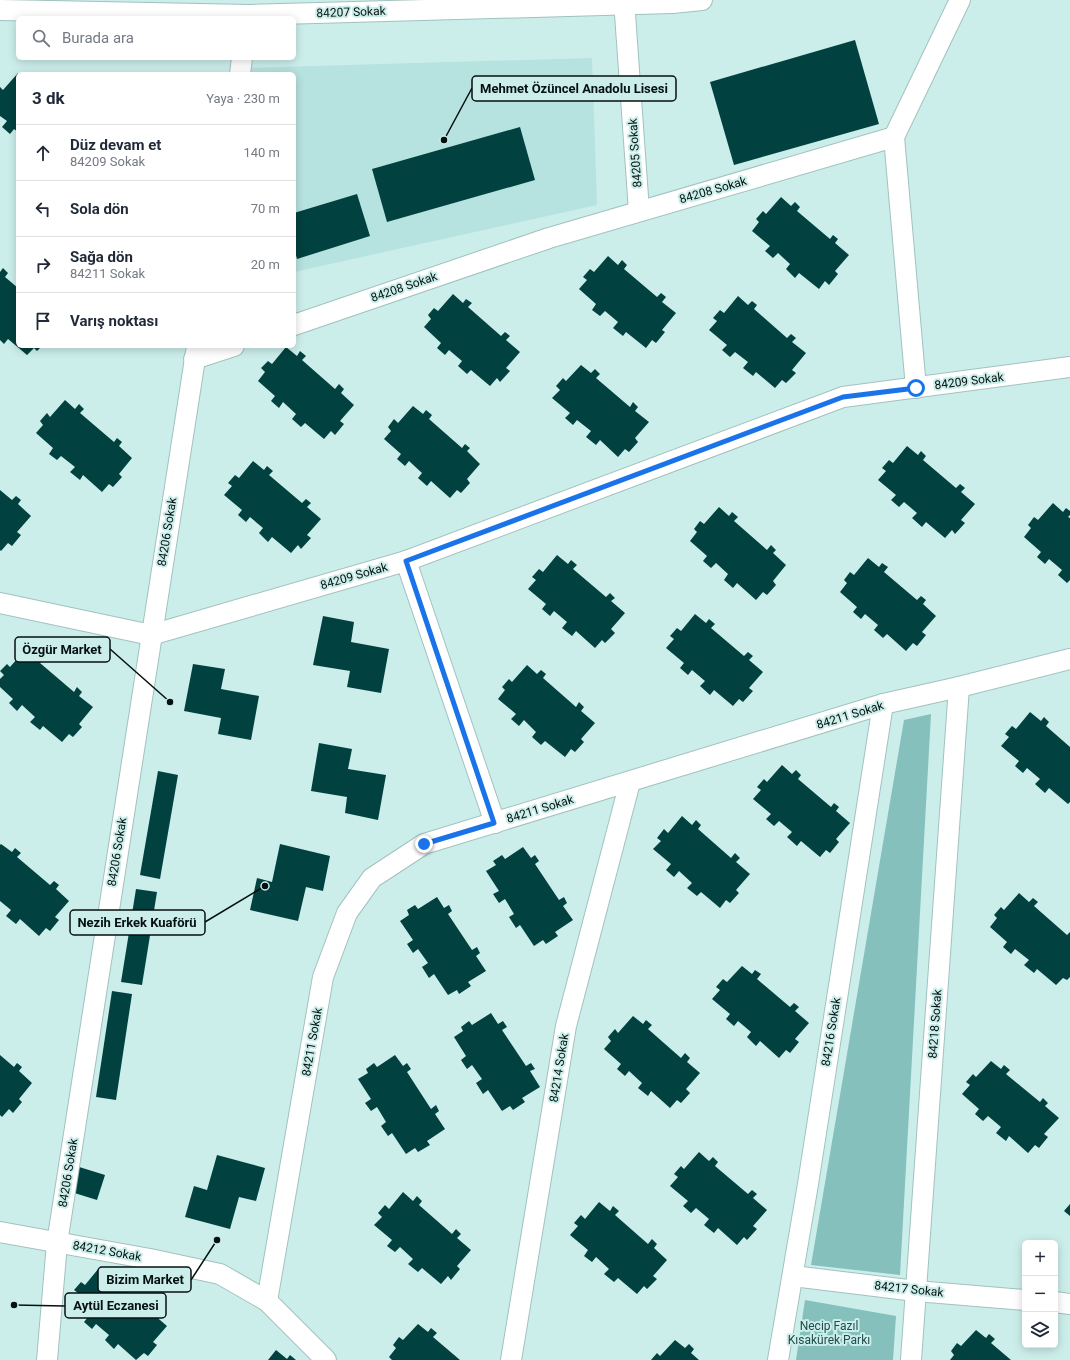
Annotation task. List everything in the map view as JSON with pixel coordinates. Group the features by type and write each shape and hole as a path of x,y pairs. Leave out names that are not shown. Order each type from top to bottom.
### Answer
{"street":[{"name":"84207 Sokak","path":"0,10 249,11 624,2 672,3 702,0"},
{"path":"916,388 894,137 960,0"},
{"name":"84205 Sokak","path":"624,2 639,211"},
{"path":"240,72 242,60"},
{"name":"84208 Sokak","path":"296,324 549,238 894,137"},
{"path":"196,353 223,348"},
{"name":"84206 Sokak","path":"47,1360 57,1243 196,353"},
{"name":"84209 Sokak","path":"0,603 151,635 406,561 843,397 1070,367"},
{"path":"406,561 494,823"},
{"name":"84211 Sokak","path":"267,1301 323,977 347,913 372,878 424,844 882,704 959,687 1070,659"},
{"name":"84218 Sokak","path":"911,1360 959,687"},
{"name":"84216 Sokak","path":"778,1360 882,704"},
{"name":"84214 Sokak","path":"511,1360 566,1026 630,782"},
{"name":"84212 Sokak","path":"0,1232 150,1259 220,1274 267,1301 326,1360"},
{"name":"84217 Sokak","path":"792,1276 916,1291 1022,1300"},
{"path":"1058,1302 1070,1304"}],"shaded area":[{"path":"592,58 597,205 296,272 296,72 245,72 246,68"}],"green space":[{"path":"931,714 900,1275 811,1265 904,720"},
{"name":"Necip Fazıl Kısakürek Parkı","path":"805,1300 896,1316 893,1360 796,1360"}],"building":[{"path":"855,40 879,124 734,165 710,82"},
{"path":"16,75 16,130 14,129 10,134 2,127 7,121 0,116 0,87 3,90"},
{"path":"520,127 535,180 387,222 372,169"},
{"path":"357,194 370,236 297,259 296,212"},
{"path":"781,197 791,206 795,202 800,207 797,211 830,239 833,235 838,239 835,243 849,255 835,271 838,274 829,285 825,281 819,289 799,273 795,278 786,269 790,264 778,253 773,258 765,251 770,246 752,231 759,222 756,219 763,211 766,214"},
{"path":"608,256 618,265 622,260 627,265 624,269 657,297 661,293 666,297 662,302 676,313 662,330 665,332 656,343 652,340 646,348 626,332 623,336 613,328 618,322 605,311 600,316 592,310 596,304 579,289 587,280 583,277 590,269 594,272"},
{"path":"3,268 8,273 5,277 16,286 16,346 8,339 4,344 0,340 0,272"},
{"path":"453,294 463,303 466,299 472,303 468,307 501,336 505,332 510,336 506,340 520,352 506,368 510,371 500,382 497,378 490,386 471,370 467,374 458,366 462,361 449,350 445,355 437,348 441,343 424,327 431,319 428,315 434,308 438,311"},
{"path":"738,296 748,305 752,301 757,305 754,309 787,338 791,334 796,338 792,342 806,353 792,370 796,373 786,383 782,380 775,388 756,372 753,376 743,368 748,362 735,352 730,357 722,350 727,345 709,330 717,321 713,318 720,310 724,313"},
{"path":"19,348 34,348 27,355"},
{"path":"285,348 297,356 300,351 306,356 302,360 335,389 339,384 344,389 341,393 354,405 340,421 344,424 335,435 331,431 324,439 305,423 301,427 292,419 296,414 283,402 279,408 271,401 275,396 258,381 265,372 261,368 268,361 272,364"},
{"path":"581,365 591,373 595,369 600,374 596,378 630,407 633,402 638,407 635,411 649,422 635,438 638,442 629,452 625,449 618,457 600,440 596,445 586,437 591,431 577,420 573,425 565,418 570,413 552,398 560,390 556,386 563,378 566,381"},
{"path":"65,400 75,409 79,404 84,409 80,413 114,442 117,438 122,442 119,446 132,458 119,474 122,477 113,487 109,484 102,492 83,475 80,480 70,472 75,467 61,456 57,460 49,454 53,448 36,433 43,425 40,421 47,413 50,417"},
{"path":"413,406 423,414 426,410 432,415 429,419 462,448 465,444 470,448 467,451 480,464 467,479 470,483 461,493 457,490 450,498 431,481 427,486 418,478 422,473 409,461 405,466 397,459 401,454 384,439 391,431 388,427 394,419 398,423"},
{"path":"907,446 918,455 921,451 926,456 923,460 956,488 960,484 965,488 961,492 975,504 961,520 965,523 955,534 952,530 945,538 926,522 922,527 912,518 917,513 904,502 899,507 891,500 896,495 878,480 886,471 882,468 889,460 893,463"},
{"path":"253,461 264,470 267,466 273,471 269,475 302,503 306,499 311,503 307,507 321,519 307,535 311,538 301,549 298,545 291,553 272,537 268,542 259,533 263,528 250,517 246,522 238,515 242,510 224,495 232,486 228,483 235,475 239,478"},
{"path":"0,490 12,500 16,496 21,500 18,504 31,516 17,532 21,535 12,546 8,543 1,551 0,550"},
{"path":"1053,503 1063,512 1066,508 1070,511 1070,515 1068,517 1070,518 1070,580 1067,583 1058,575 1062,570 1049,559 1045,564 1037,557 1041,552 1024,537 1031,528 1028,525 1034,517 1038,520"},
{"path":"719,507 729,516 732,512 738,517 734,521 767,550 771,545 776,550 773,553 786,565 773,581 776,585 767,595 763,592 756,600 737,583 733,588 724,580 728,574 716,563 711,568 703,561 707,556 690,541 697,532 694,529 700,521 704,524"},
{"path":"557,555 568,564 571,560 577,565 573,569 606,597 610,593 615,598 611,601 625,613 611,629 615,633 605,643 602,640 595,648 576,631 572,636 562,628 567,622 554,611 550,616 542,609 546,604 528,589 536,580 532,577 539,569 543,572"},
{"path":"868,558 879,567 882,563 888,567 884,572 917,600 921,596 926,600 923,604 936,616 922,632 926,635 917,646 913,643 906,651 887,634 883,638 874,630 878,625 865,614 861,619 853,612 857,607 840,592 847,583 844,580 850,572 854,575"},
{"path":"695,614 706,623 709,619 715,624 711,628 744,656 748,652 753,656 749,660 763,672 749,688 753,691 743,702 739,699 733,706 714,690 710,695 700,686 705,681 692,670 688,675 680,668 684,663 666,648 674,639 670,636 677,628 681,631"},
{"path":"323,616 354,622 351,642 389,649 381,693 347,687 350,671 313,665"},
{"path":"25,650 35,658 39,655 44,659 40,663 74,692 77,687 82,692 79,696 93,707 79,724 82,727 73,737 69,734 62,742 43,726 40,730 30,722 35,717 22,705 17,711 9,703 13,699 0,687 0,679 4,675 0,671 7,664 10,667"},
{"path":"193,664 225,669 221,689 259,696 251,740 218,734 221,718 184,711"},
{"path":"527,665 537,674 541,670 546,674 543,678 576,707 579,702 584,707 581,711 595,723 581,739 584,742 575,752 571,749 565,757 545,741 541,745 532,737 536,732 524,720 519,726 511,719 516,714 498,699 505,690 502,687 509,679 512,682"},
{"path":"1030,712 1041,721 1044,717 1049,722 1046,726 1070,747 1070,802 1068,804 1049,788 1045,793 1035,784 1040,779 1027,768 1023,773 1015,766 1019,761 1001,746 1009,737 1005,734 1012,726 1016,729"},
{"path":"319,743 352,749 348,769 386,775 378,820 345,813 347,797 311,791"},
{"path":"782,765 792,774 796,770 801,775 798,779 831,807 834,803 839,807 836,811 850,823 836,839 839,842 830,853 826,850 820,857 801,841 797,846 787,837 792,832 779,821 774,826 766,819 771,814 753,799 761,790 757,787 764,779 767,782"},
{"path":"158,771 178,775 160,879 140,875"},
{"path":"682,816 692,825 696,820 701,825 698,829 731,858 735,853 740,858 736,862 750,874 736,890 739,893 730,903 726,900 720,908 701,892 697,896 687,888 692,883 679,871 674,877 666,870 671,864 653,849 661,841 657,838 664,829 668,833"},
{"path":"1,844 12,852 15,848 21,853 17,857 50,885 54,881 59,885 56,889 69,901 55,917 59,920 50,931 46,928 39,936 20,919 16,924 6,916 11,910 0,901"},
{"path":"280,844 330,856 323,891 306,887 298,921 250,910 257,878 272,882"},
{"path":"523,847 531,858 535,855 539,861 535,864 559,900 564,897 567,903 563,906 573,920 555,932 558,936 546,944 543,940 534,946 520,925 516,928 509,917 514,914 505,899 499,903 493,894 499,891 486,871 496,865 493,861 502,855 505,859"},
{"path":"136,889 157,892 142,985 121,982"},
{"path":"1019,893 1029,902 1033,898 1038,902 1034,906 1067,935 1070,932 1070,977 1067,980 1063,978 1056,985 1037,969 1034,973 1024,965 1029,960 1015,949 1011,954 1003,947 1007,942 990,927 997,918 994,915 1001,907 1004,910"},
{"path":"437,897 444,908 449,905 452,911 448,914 472,950 477,947 480,953 476,956 486,971 468,982 471,986 459,994 457,990 448,995 434,974 429,978 422,967 428,963 418,949 413,953 407,944 413,940 400,921 409,915 407,910 415,905 418,909"},
{"path":"742,966 752,974 755,970 761,974 757,979 790,1007 794,1003 799,1007 795,1011 809,1023 795,1039 799,1042 790,1053 786,1050 779,1058 760,1041 756,1046 747,1037 751,1032 738,1021 734,1026 726,1019 730,1014 712,999 720,990 716,987 723,979 727,982"},
{"path":"112,991 132,994 116,1100 96,1097"},
{"path":"491,1013 498,1024 503,1021 507,1027 502,1030 526,1066 531,1063 535,1069 530,1071 540,1087 522,1098 525,1102 513,1110 510,1106 502,1111 488,1090 483,1094 476,1083 482,1079 472,1065 467,1069 461,1060 466,1056 454,1037 463,1031 461,1027 469,1021 472,1025"},
{"path":"633,1016 643,1024 646,1020 652,1025 648,1029 681,1058 685,1053 690,1058 687,1062 700,1073 686,1089 690,1093 681,1103 677,1100 670,1108 651,1091 648,1096 638,1088 642,1083 629,1071 625,1076 617,1069 621,1064 604,1049 611,1041 608,1037 615,1029 618,1033"},
{"path":"0,1055 14,1067 17,1063 22,1067 19,1071 32,1083 19,1099 22,1102 13,1113 9,1109 2,1117 0,1115"},
{"path":"395,1055 403,1066 407,1063 411,1069 407,1072 431,1109 436,1105 439,1111 435,1114 445,1129 427,1141 430,1145 418,1152 415,1148 406,1154 392,1133 388,1136 381,1126 386,1122 377,1107 371,1111 365,1103 371,1099 358,1079 368,1073 366,1069 374,1063 377,1067"},
{"path":"991,1061 1001,1069 1004,1065 1010,1070 1006,1074 1040,1102 1043,1098 1048,1103 1045,1106 1059,1118 1044,1134 1048,1137 1039,1148 1035,1145 1028,1153 1009,1136 1006,1141 996,1133 1001,1127 988,1116 983,1121 975,1114 979,1109 962,1094 970,1085 966,1082 973,1074 976,1077"},
{"path":"699,1152 709,1161 713,1157 718,1162 715,1166 748,1194 752,1190 757,1194 753,1198 767,1210 753,1226 757,1229 747,1240 744,1237 737,1245 718,1228 714,1233 704,1225 709,1219 696,1208 691,1213 683,1206 688,1201 670,1186 678,1177 674,1174 681,1166 684,1169"},
{"path":"217,1155 265,1168 256,1201 239,1197 230,1229 185,1217 194,1186 207,1190"},
{"path":"76,1166 105,1175 97,1200 68,1191"},
{"path":"403,1192 413,1201 417,1196 422,1201 419,1205 452,1234 456,1229 461,1234 457,1238 471,1250 457,1266 460,1269 451,1280 448,1276 441,1284 422,1268 418,1272 408,1264 413,1259 400,1247 395,1252 387,1246 392,1240 374,1225 382,1217 378,1213 385,1205 389,1209"},
{"path":"599,1202 610,1211 613,1206 619,1211 615,1215 648,1244 652,1239 657,1244 654,1248 667,1260 653,1276 657,1279 647,1289 644,1286 637,1294 618,1278 614,1282 604,1274 609,1269 596,1257 592,1262 584,1256 588,1250 570,1235 578,1226 574,1223 581,1215 585,1219"},
{"path":"1070,1204 1070,1216 1064,1211"},
{"path":"99,1268 110,1277 113,1273 119,1278 115,1282 148,1310 152,1306 157,1310 153,1314 167,1326 153,1342 157,1345 148,1356 144,1353 136,1360 118,1344 114,1349 105,1340 109,1335 96,1324 92,1329 84,1322 88,1317 70,1302 78,1293 74,1290 81,1282 85,1285"},
{"path":"418,1324 428,1332 431,1328 437,1333 433,1337 460,1360 392,1360 389,1357 396,1348 393,1345 399,1337 403,1340"},
{"path":"976,1330 986,1338 989,1334 995,1339 991,1343 1011,1360 950,1360 954,1355 951,1351 957,1343 961,1346"},
{"path":"675,1340 685,1348 689,1344 694,1349 691,1353 699,1360 651,1360 657,1353 660,1356"},
{"path":"276,1350 287,1359 290,1355 296,1360 268,1360"}],"place":[{"name":"Mehmet Özüncel Anadolu Lisesi","path":"444,140"},
{"name":"Özgür Market","path":"170,702"},
{"name":"Nezih Erkek Kuaförü","path":"265,886"},
{"name":"Bizim Market","path":"217,1240"},
{"name":"Aytül Eczanesi","path":"14,1305"}],"route":[{"path":"424,844 494,823 406,561 843,397 916,388"}]}
